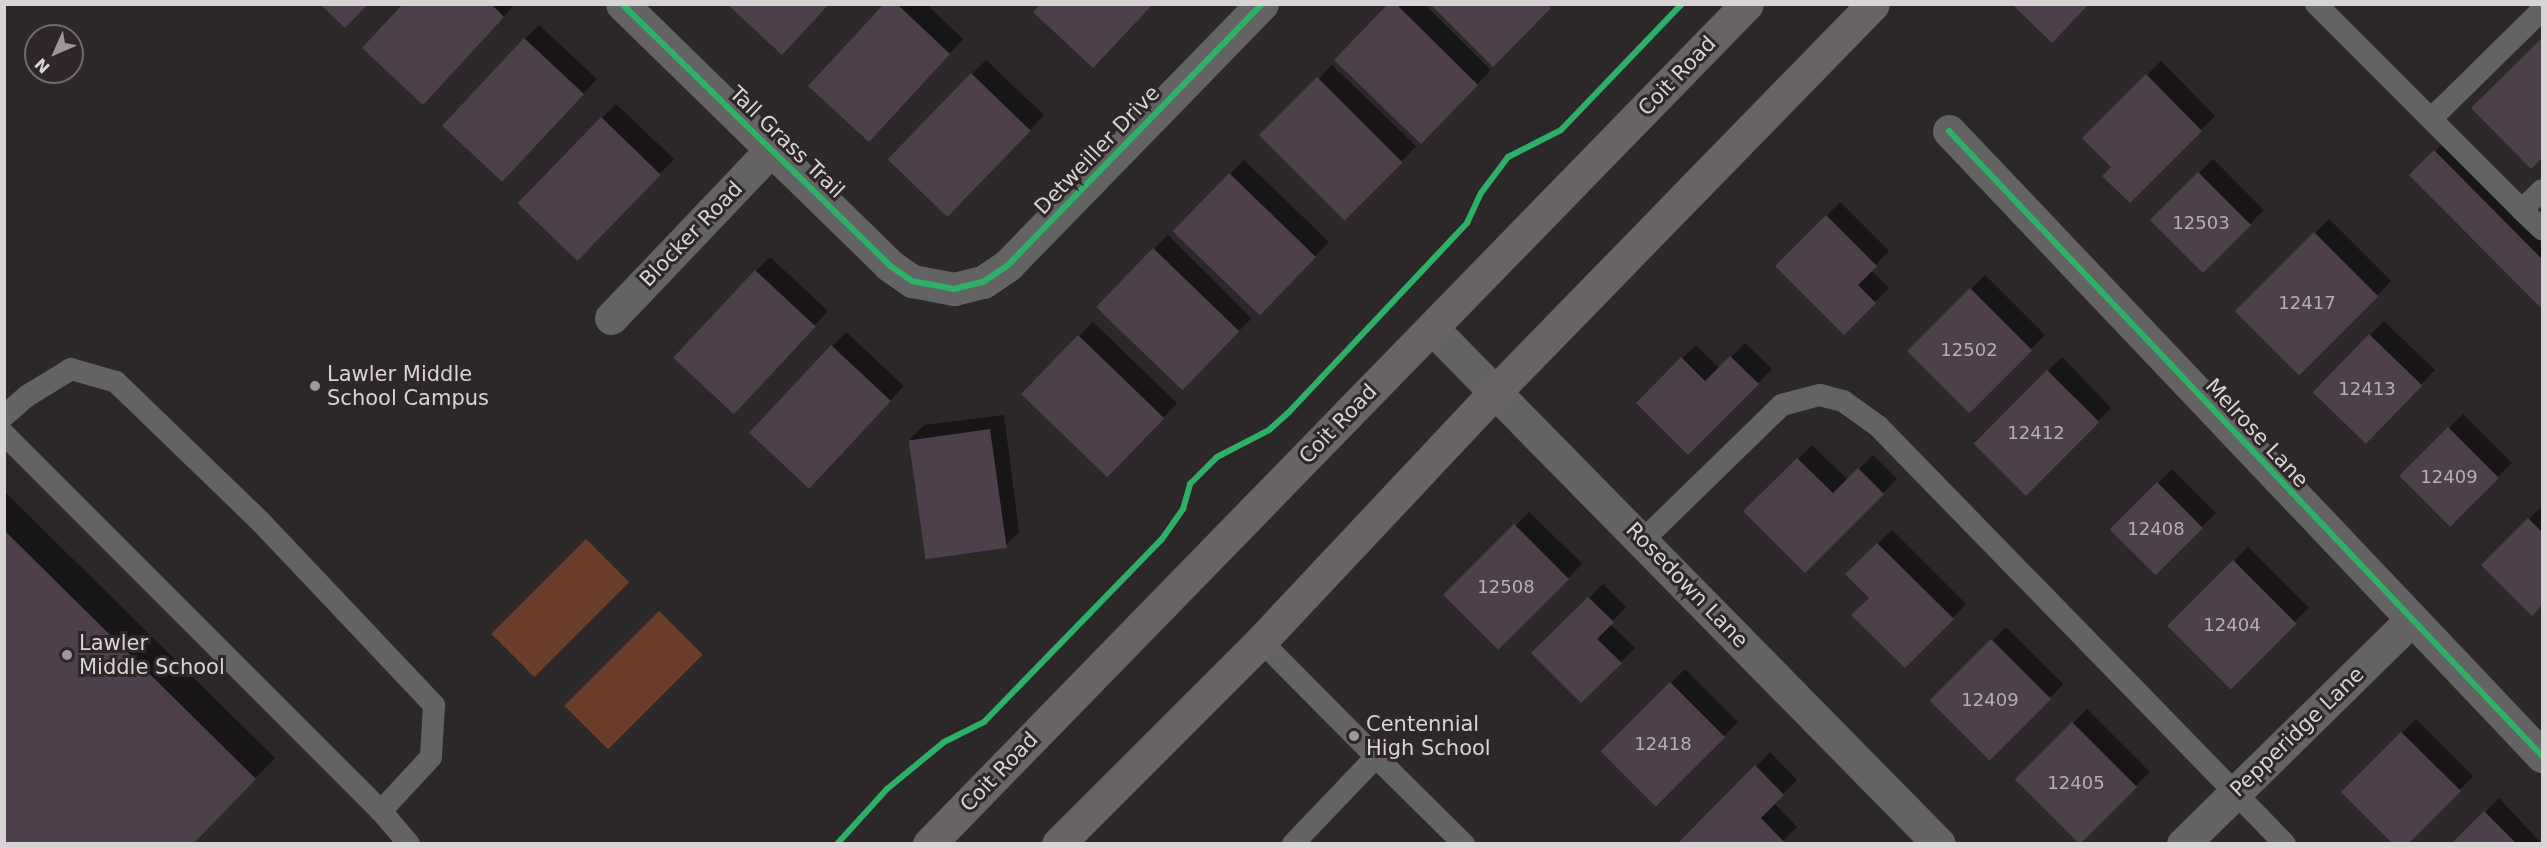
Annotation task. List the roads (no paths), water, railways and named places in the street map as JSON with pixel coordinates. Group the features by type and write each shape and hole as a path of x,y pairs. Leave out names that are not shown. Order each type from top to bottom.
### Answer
{"main road":[{"name":"Coit Road","path":"929,843 1747,4"},
{"path":"1058,843 1261,641 1496,392 1873,4"}],"street":[{"name":"Tall Grass Trail","path":"622,4 890,265 912,281 939,289"},
{"name":"Detweiller Drive","path":"939,289 969,287 1008,265 1262,4"},
{"name":"Melrose Lane","path":"1949,131 2542,756"},
{"name":"Blocker Road","path":"611,318 771,150"},
{"name":"Rosedown Lane","path":"1432,328 1939,843"},
{"name":"Pepperidge Lane","path":"2183,843 2411,620"}],"lane":[{"path":"2316,4 2542,229"},
{"path":"2431,119 2542,10"},
{"path":"2522,210 2542,190"},
{"path":"4,416 27,396 71,369 116,382 259,520 434,705 431,757 381,811"},
{"path":"1643,540 1782,405 1820,395 1843,401 1878,426 2285,843"},
{"path":"4,434 381,811 409,843"},
{"path":"1261,641 1376,758 1464,843"},
{"path":"1293,843 1376,758"}],"place":[{"name":"Lawler Middle School Campus","path":"315,386"},
{"name":"Lawler Middle School","path":"67,655"},
{"name":"Centennial High School","path":"1354,736"}]}
